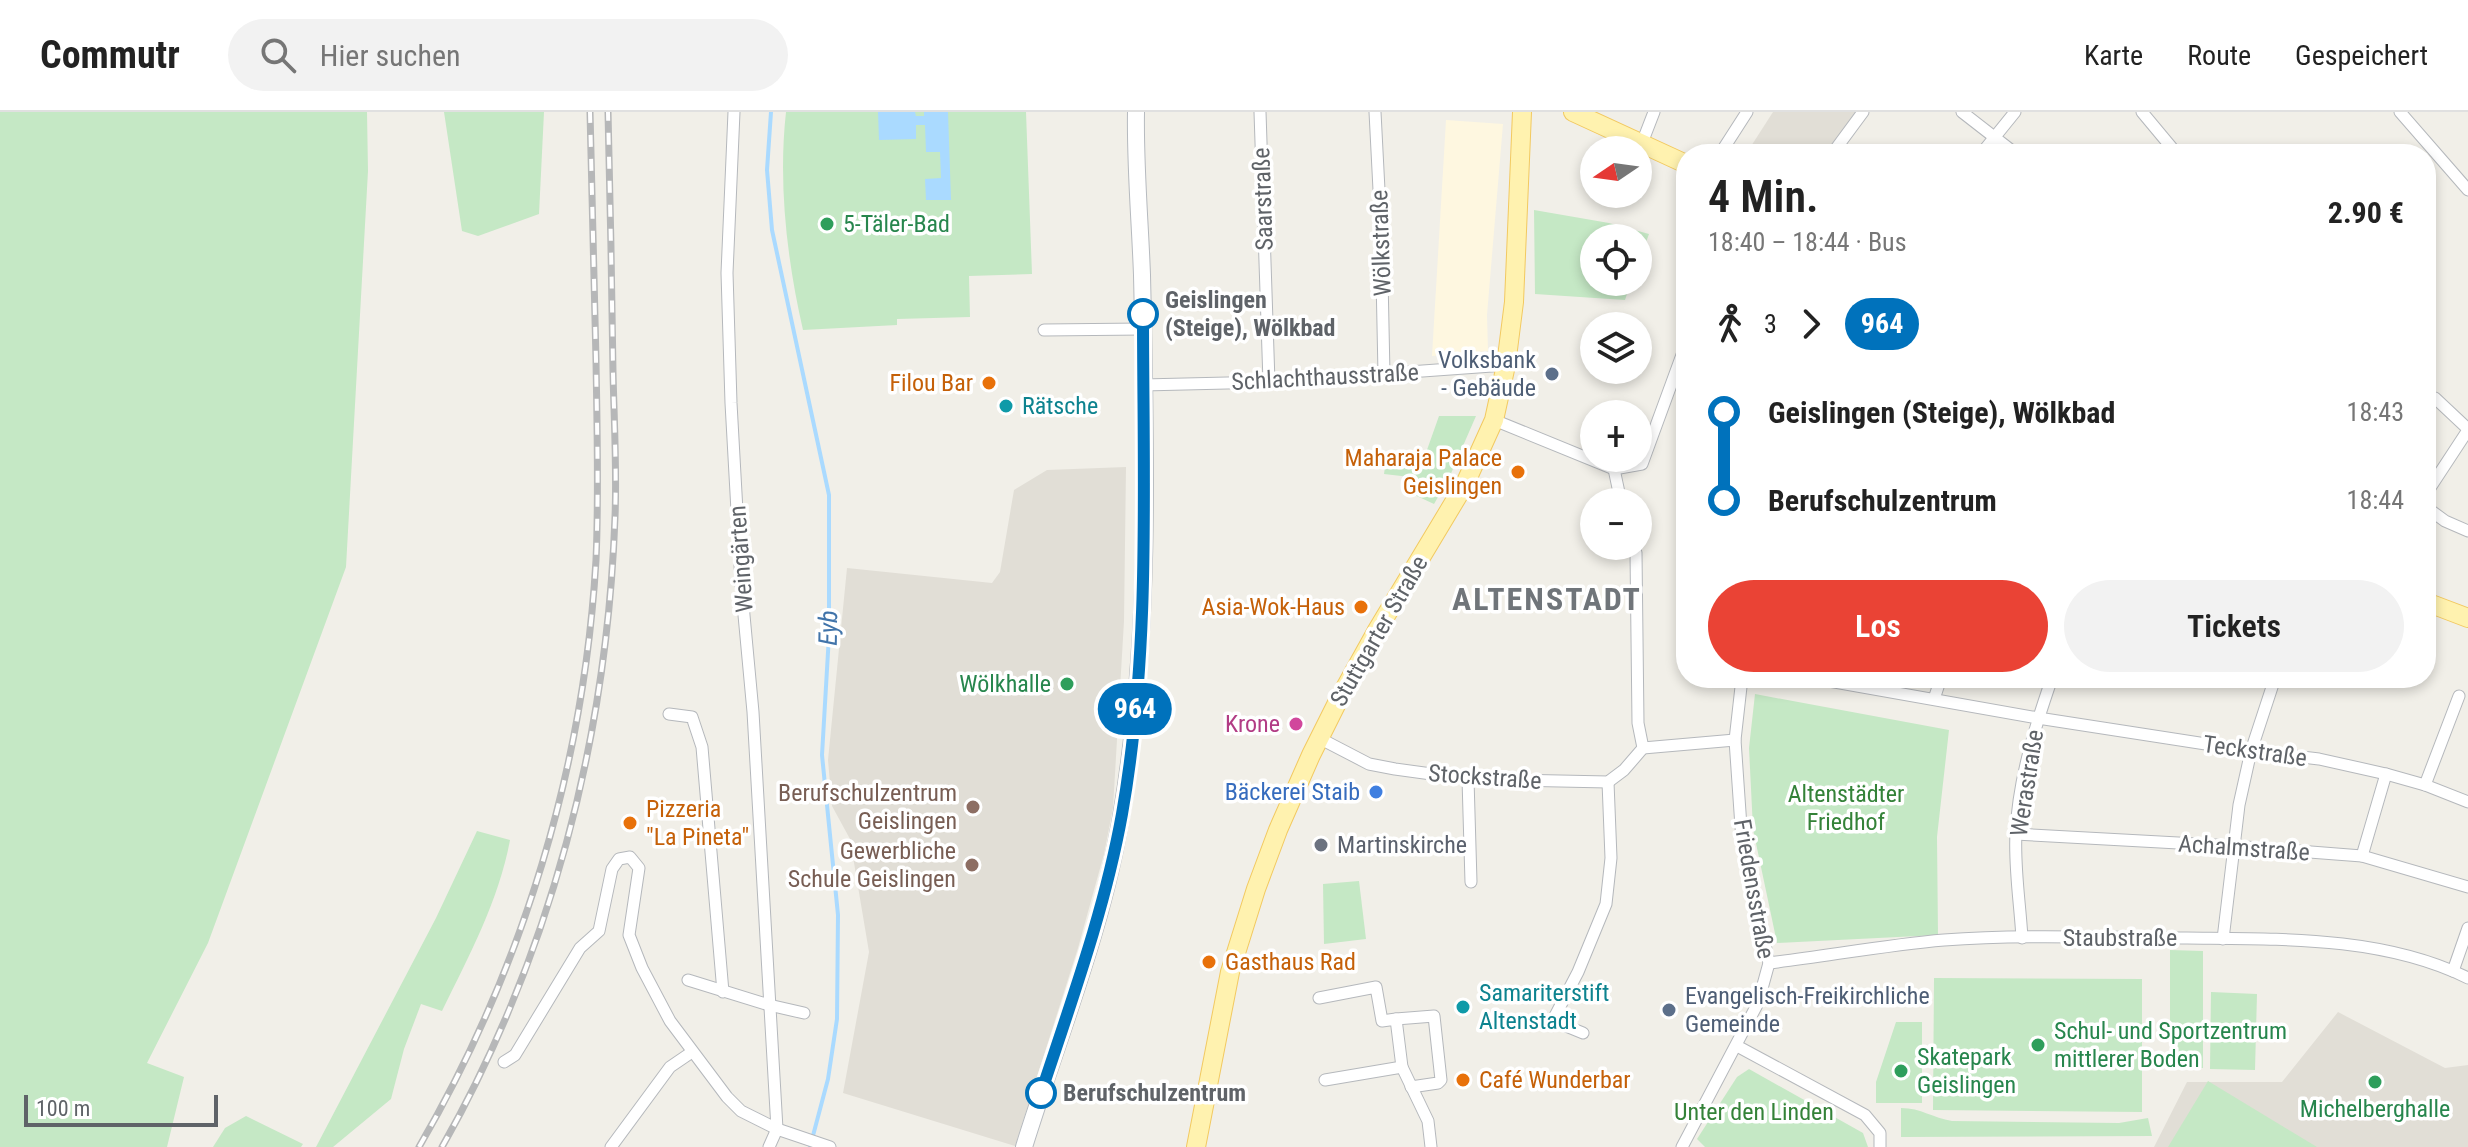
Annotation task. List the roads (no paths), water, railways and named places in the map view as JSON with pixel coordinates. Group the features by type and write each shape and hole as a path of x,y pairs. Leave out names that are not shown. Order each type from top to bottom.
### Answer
{"main road":[{"path":"1024,1147 1102,900 1122,814 1135,711 1142,598 1143,385 1136,112"},
{"name":"Stuttgarter Straße","path":"1196,1147 1230,972 1278,830 1319,738 1379,627 1465,484 1494,420 1506,365 1514,302 1522,112"},
{"path":"1573,112 1626,136"},
{"path":"1652,148 1676,159"},
{"path":"2436,606 2468,618"}],"street":[{"name":"Weingärten","path":"734,112 727,273 731,403 741,583 753,712 769,1005 782,1131 769,1147"},
{"name":"Saarstraße","path":"1260,112 1269,382"},
{"name":"Wölkstraße","path":"1375,112 1384,374"},
{"path":"1645,136 1654,112"},
{"path":"1726,144 1747,112"},
{"path":"1839,144 1863,112"},
{"path":"1962,112 2002,144"},
{"path":"1988,144 2015,112"},
{"path":"2142,112 2169,144"},
{"path":"2400,112 2428,144"},
{"path":"2436,153 2468,190"},
{"path":"1044,330 1143,329"},
{"name":"Schlachthausstraße","path":"1143,385 1269,382 1506,365"},
{"path":"1652,437 1676,371"},
{"path":"2436,399 2468,429 2436,479"},
{"path":"1494,420 1580,455"},
{"path":"2436,514 2468,531"},
{"path":"1636,560 1638,723 1643,748"},
{"name":"Friedensstraße","path":"1682,1147 1758,1003 1769,963 1742,841 1735,740 1741,688"},
{"name":"Teckstraße","path":"1878,688 2038,718 2319,759 2425,785 2468,802"},
{"path":"1934,699 1938,688"},
{"name":"Werastraße","path":"2022,938 2015,834 2023,778 2048,688"},
{"path":"2223,939 2239,805 2251,751 2272,688"},
{"path":"2425,785 2459,696"},
{"path":"669,714 692,717 702,747 723,992"},
{"name":"Stockstraße","path":"1319,738 1369,764 1468,779 1608,782"},
{"path":"1583,1033 1561,1024 1555,1016 1578,972 1606,904 1611,858 1608,782 1624,770 1643,748 1735,740"},
{"path":"2362,856 2386,774"},
{"path":"1468,779 1471,882"},
{"name":"Achalmstraße","path":"2015,834 2362,856 2468,887"},
{"path":"504,1062 515,1055 580,948 599,931 612,869 619,859 630,857 639,868 629,935 642,968 670,1021 741,1111 782,1131 827,1146"},
{"path":"2453,971 2468,928"},
{"name":"Staubstraße","path":"1769,963 1944,940 2223,939 2309,942 2391,951 2468,978"},
{"path":"688,980 804,1013"},
{"path":"1319,998 1376,987 1382,1021 1434,1016 1441,1080 1411,1087"},
{"path":"1396,1019 1402,1067 1428,1121 1431,1147"},
{"path":"1737,1046 1865,1115 1880,1133 1880,1147"},
{"path":"611,1147 670,1067 692,1052"},
{"path":"1325,1080 1402,1067"}],"water":[{"path":"878,112 915,112 916,116 924,116 924,112 948,112 951,200 926,200 925,179 941,178 940,152 926,152 925,125 916,125 916,139 879,140"}],"waterway":[{"name":"Eyb","path":"771,112 767,170 772,230 829,495 829,635 822,755 838,915 837,1019 828,1079 810,1147"}],"railway":[{"path":"419,1147 456,1079 518,937 562,790 578,714 589,637 597,510 590,112"},
{"path":"442,1147 480,1074 514,998 543,921 566,843 600,682 610,600 616,499 608,112"}],"place":[{"name":"5-Täler-Bad","path":"827,224"},
{"name":"Geislingen (Steige), Wölkbad","path":"1143,314"},
{"name":"Volksbank - Gebäude","path":"1552,374"},
{"name":"Filou Bar","path":"989,383"},
{"name":"Rätsche","path":"1006,406"},
{"name":"Maharaja Palace Geislingen","path":"1518,472"},
{"name":"Asia-Wok-Haus","path":"1361,607"},
{"name":"Wölkhalle","path":"1067,684"},
{"name":"Krone","path":"1296,724"},
{"name":"Bäckerei Staib","path":"1376,792"},
{"name":"Berufschulzentrum Geislingen","path":"973,807"},
{"name":"Pizzeria \"La Pineta\"","path":"630,823"},
{"name":"Martinskirche","path":"1321,845"},
{"name":"Gewerbliche Schule Geislingen","path":"972,865"},
{"name":"Gasthaus Rad","path":"1209,962"},
{"name":"Samariterstift Altenstadt","path":"1463,1007"},
{"name":"Evangelisch-Freikirchliche Gemeinde","path":"1669,1010"},
{"name":"Schul- und Sportzentrum mittlerer Boden","path":"2038,1045"},
{"name":"Skatepark Geislingen","path":"1901,1071"},
{"name":"Café Wunderbar","path":"1463,1080"},
{"name":"Michelberghalle","path":"2375,1082"},
{"name":"Berufschulzentrum","path":"1041,1093"}],"district":[{"name":"ALTENSTADT","path":"1547,599"}],"park label":[{"name":"Altenstädter Friedhof","path":"1846,808"},
{"name":"Unter den Linden","path":"1754,1112"}]}
